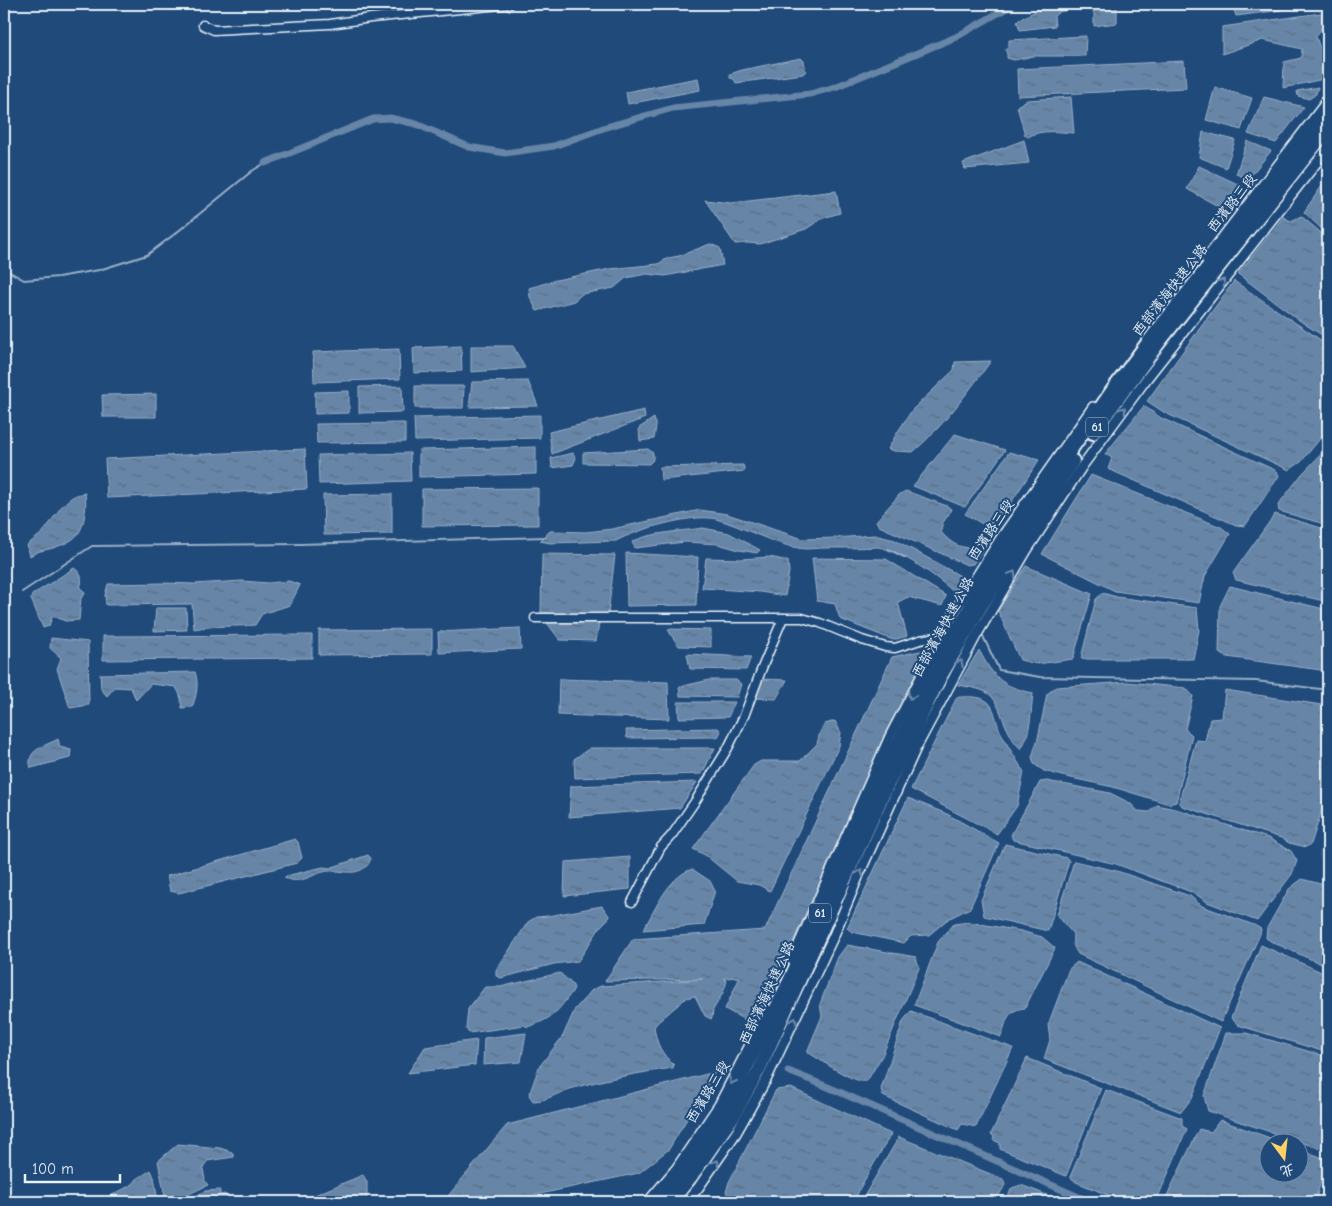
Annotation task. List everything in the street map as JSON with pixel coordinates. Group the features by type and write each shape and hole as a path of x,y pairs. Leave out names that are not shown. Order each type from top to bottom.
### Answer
{"highway":[{"name":"西部濱海快速公路","path":"671,1202 735,1114 759,1070 888,784 967,621 1032,506 1157,330 1310,138 1328,112"},
{"name":"西部濱海快速公路","path":"979,600 1079,452 1162,340 1328,129"},
{"name":"西部濱海快速公路","path":"660,1202 726,1110 789,981 888,762 941,659 967,621"}],"street":[{"path":"203,25 214,30 330,24 510,4"},
{"name":"西濱路三段","path":"686,1202 740,1128 767,1078 834,935 916,748 967,621 979,600 1001,538 1118,372 1328,100"},
{"name":"西濱路三段","path":"979,600 1027,550 1083,464 1147,378 1328,148"},
{"path":"535,618 802,618 820,623 862,640 895,648 920,640 942,636"},
{"path":"632,902 661,847 672,835 696,800 728,748 744,716 783,618"},
{"name":"西濱路三段","path":"648,1202 676,1169 714,1113 784,978 890,736 942,636 967,621"}],"water":[{"path":"1048,4 1066,4 1067,10 1059,12 1054,16 1055,26 1020,30 1017,21"},
{"path":"1075,4 1117,4 1117,23 1094,26 1094,12 1086,6 1076,6"},
{"path":"1232,4 1328,4 1236,16"},
{"path":"1328,12 1328,17 1316,37 1321,51 1328,52 1328,78 1283,88 1284,62 1301,58 1302,49 1263,40 1222,54 1222,27"},
{"path":"1086,36 1085,56 1034,56 1014,60 1007,58 1005,49 1009,46 1009,40"},
{"path":"801,58 804,61 806,71 803,74 736,83 734,79 730,78 730,74 742,70"},
{"path":"1184,61 1186,88 1018,96 1017,69"},
{"path":"698,78 700,90 628,104 626,92"},
{"path":"1215,87 1252,98 1241,130 1206,120"},
{"path":"1318,87 1316,94 1309,99 1298,96 1297,91"},
{"path":"1071,97 1074,133 1050,132 1033,134 1028,137 1025,135 1017,106 1027,100"},
{"path":"1264,97 1304,107 1276,143 1248,134"},
{"path":"1203,132 1235,140 1226,168 1199,157"},
{"path":"1024,140 1029,163 965,169 963,163"},
{"path":"1247,141 1271,151 1248,179 1236,174"},
{"path":"1199,166 1242,186 1225,210 1187,189"},
{"path":"1328,177 1328,235 1304,212"},
{"path":"836,191 840,213 823,218 806,229 760,244 735,244 705,200 731,203"},
{"path":"1301,216 1328,241 1328,339 1303,323 1238,274 1283,217 1291,221"},
{"path":"710,244 720,248 723,265 665,276 647,274 626,278 614,288 582,294 574,301 537,311 530,297 529,288 556,280 610,269 658,264 668,258 679,256"},
{"path":"1234,281 1328,345 1328,429 1301,462 1289,470 1165,413 1147,401"},
{"path":"461,346 462,371 414,373 413,348"},
{"path":"471,346 513,346 525,368 471,372"},
{"path":"399,349 400,379 314,382 313,352"},
{"path":"991,361 945,421 913,452 888,449 912,410 954,370 955,362"},
{"path":"528,381 538,406 469,407 472,382"},
{"path":"402,386 403,412 359,413 359,387"},
{"path":"415,386 464,386 463,408 415,408"},
{"path":"349,391 349,413 315,414 315,392"},
{"path":"156,394 156,417 103,417 102,395"},
{"path":"1144,406 1161,418 1277,471 1279,476 1245,526 1236,525 1108,469 1112,458 1105,454"},
{"path":"644,410 645,418 552,454 549,432"},
{"path":"540,415 540,438 415,441 414,418"},
{"path":"654,418 656,426 654,439 640,441 639,428"},
{"path":"405,423 405,442 317,443 316,424"},
{"path":"955,434 1005,450 965,507 913,486"},
{"path":"536,447 536,474 419,477 419,450"},
{"path":"1328,447 1328,525 1279,511 1278,505 1302,474"},
{"path":"305,449 307,489 107,498 105,459"},
{"path":"648,449 653,453 653,460 649,464 583,463 583,453"},
{"path":"1009,452 1039,460 993,530 965,514"},
{"path":"410,453 411,481 319,484 318,455"},
{"path":"573,453 576,458 573,465 552,468 551,458"},
{"path":"743,465 745,471 661,480 660,467"},
{"path":"1091,475 1221,527 1230,534 1205,576 1199,603 1115,591 1042,554"},
{"path":"538,488 538,525 422,526 422,489"},
{"path":"906,491 951,509 942,524 941,532 959,546 983,548 973,564 967,565 879,526 876,521 900,494"},
{"path":"85,493 84,521 76,536 66,543 30,556 27,545 43,532 65,503 77,495"},
{"path":"392,494 392,534 324,535 323,495"},
{"path":"700,510 727,514 803,539 874,535 895,540 964,578 955,593 919,566 887,549 878,547 798,548 788,546 726,522 706,518 680,520 637,532 616,541 550,543 540,541 550,531 586,532 612,529"},
{"path":"1275,514 1328,530 1328,602 1236,580 1233,573"},
{"path":"703,528 729,533 760,550 757,553 718,544 685,542 635,548 632,542 656,534"},
{"path":"626,553 698,557 696,605 627,606"},
{"path":"542,554 615,555 608,614 541,613"},
{"path":"770,557 788,561 789,572 785,596 760,592 702,588 706,558 741,559"},
{"path":"812,558 886,559 946,596 942,606 908,597 898,602 907,636 893,640 840,619 835,604 817,601"},
{"path":"1026,566 1092,594 1073,659 1037,664 1020,660 998,611"},
{"path":"74,568 80,574 82,579 80,588 85,592 81,598 79,620 65,621 52,617 49,626 43,628 31,599 32,595"},
{"path":"242,581 268,583 289,581 300,585 290,605 262,614 255,625 194,629 192,604 106,605 105,595 108,584 194,584"},
{"path":"1230,586 1328,610 1328,671 1227,657 1219,653 1220,606"},
{"path":"1103,593 1117,597 1197,608 1199,630 1193,659 1081,658 1096,599"},
{"path":"156,608 186,608 187,630 154,631"},
{"path":"547,623 599,623 596,641 560,640"},
{"path":"520,628 521,649 439,653 438,632"},
{"path":"432,629 432,654 319,655 319,630"},
{"path":"668,629 711,630 711,647 679,646"},
{"path":"312,635 312,658 103,660 103,636"},
{"path":"51,638 88,642 89,705 70,708 57,669 61,658 50,648"},
{"path":"929,649 754,1025 725,1009 740,977 724,978 727,981 723,993 713,1010 711,1019 705,1016 695,996 686,998 654,1027 660,1048 674,1065 673,1068 596,1082 570,1089 543,1100 533,1101 529,1095 539,1067 563,1036 575,1009 592,990 601,986 703,979 605,981 633,939 765,930 892,657"},
{"path":"979,650 989,668 1006,684 1033,693 1029,729 1021,749 1011,736 992,697 982,690 958,685"},
{"path":"687,654 751,657 746,670 690,669"},
{"path":"195,672 197,689 192,707 182,708 180,695 176,687 151,684 136,700 131,688 115,687 107,696 101,689 100,674"},
{"path":"559,679 668,682 669,719 558,715"},
{"path":"761,679 787,680 776,699 754,698"},
{"path":"709,680 736,680 741,684 737,697 680,696 679,687"},
{"path":"1127,682 1186,688 1193,696 1185,729 1192,735 1176,802 1169,804 1113,787 1062,776 1044,771 1034,764 1032,757 1047,694 1056,687"},
{"path":"1225,690 1328,706 1328,791 1311,844 1306,847 1289,843 1281,838 1182,806 1179,802 1196,740 1205,741 1210,719 1222,718"},
{"path":"957,697 977,697 988,702 994,711 1000,731 1024,772 1017,806 997,834 911,789"},
{"path":"678,702 735,702 728,717 679,718"},
{"path":"835,721 841,733 839,746 770,891 759,885 737,881 705,855 693,849 754,765 761,761 800,761 817,744 820,732 825,724"},
{"path":"718,728 721,731 718,737 627,738 626,730"},
{"path":"58,739 60,747 71,750 70,758 31,768 30,762 33,753 37,749"},
{"path":"590,748 715,748 702,774 575,778 574,759"},
{"path":"1047,781 1110,793 1130,803 1138,811 1149,812 1157,805 1268,838 1291,851 1297,861 1292,874 1257,921 1207,902 1194,893 1116,864 1013,840 1011,835 1040,782"},
{"path":"697,782 680,808 569,817 571,786"},
{"path":"908,798 947,814 999,843 970,908 948,919 929,935 911,936 904,943 852,932 847,928"},
{"path":"1328,828 1328,866 1323,865 1321,855"},
{"path":"295,839 298,842 302,858 297,863 179,893 170,891 167,876"},
{"path":"1005,844 1067,858 1069,861 1048,931 984,916 981,900"},
{"path":"368,855 371,858 369,864 357,871 324,872 303,880 284,878 323,867 330,868"},
{"path":"630,857 630,889 564,896 565,862"},
{"path":"1074,861 1117,871 1190,896 1202,906 1261,929 1221,1022 1078,954 1073,944 1073,934 1057,915"},
{"path":"692,869 710,881 715,891 704,925 643,930 669,887 683,873"},
{"path":"1302,879 1328,886 1328,967 1266,938 1267,928 1289,889"},
{"path":"602,906 610,917 601,926 578,961 554,964 501,978 496,976 496,970 528,922 536,917"},
{"path":"969,922 1021,931 1042,937 1055,948 1025,1008 1014,1011 1008,1017 1001,1037 914,1005 938,942 954,924"},
{"path":"847,945 916,957 919,968 882,1056 867,1081 861,1081 845,1075 807,1052 822,1016 820,1004 838,957"},
{"path":"1261,945 1328,975 1328,1053 1238,1025 1231,1018"},
{"path":"1077,962 1220,1028 1192,1098 1181,1112 1044,1059 1050,1040 1048,1025 1069,969"},
{"path":"560,973 574,988 562,1005 549,1018 527,1027 525,1025 469,1033 466,1029 468,1009 485,987 500,987"},
{"path":"911,1011 1013,1048 976,1127 962,1124 958,1130 883,1096 881,1089 903,1021"},
{"path":"526,1033 521,1062 483,1065 484,1038"},
{"path":"1226,1033 1246,1033 1328,1057 1327,1151 1310,1145 1310,1134 1276,1134 1208,1111 1204,1096"},
{"path":"477,1040 475,1065 408,1073 425,1047"},
{"path":"1027,1058 1101,1088 1066,1176 1000,1149 1000,1143 993,1140 994,1137 991,1134"},
{"path":"715,1072 669,1149 639,1173 521,1198 515,1202 443,1202 507,1125"},
{"path":"791,1088 891,1134 854,1202 739,1202 732,1200 726,1192 729,1182 776,1090"},
{"path":"1106,1090 1182,1118 1182,1126 1187,1129 1156,1202 1125,1202 1076,1182 1070,1177"},
{"path":"1220,1120 1260,1134 1260,1184 1310,1184 1310,1153 1323,1158 1326,1163 1315,1202 1164,1202 1199,1129 1211,1132"},
{"path":"899,1137 1003,1179 1005,1185 995,1202 863,1202 866,1193"},
{"path":"178,1144 220,1148 232,1152 234,1157 207,1161 203,1168 205,1181 208,1185 172,1202 166,1202 158,1161"},
{"path":"151,1170 158,1202 103,1202 103,1200 133,1184"},
{"path":"363,1175 367,1182 367,1202 305,1202 304,1197 312,1196"},
{"path":"1021,1185 1065,1202 1004,1202 1012,1188"},
{"path":"220,1190 220,1195 225,1194 228,1202 185,1202 205,1191"}],"waterway":[{"path":"265,163 373,119 390,118 416,124 469,147 505,153 554,146 606,127 673,108 810,94 835,87 956,37 1014,4"},
{"path":"4,267 24,280 58,277 99,270 147,255 252,171 265,163"},
{"path":"22,592 92,546 300,544 546,537"},
{"path":"888,549 906,558"},
{"path":"981,632 999,670 1040,677 1256,681 1328,690"},
{"path":"788,1071 1090,1202"}]}
